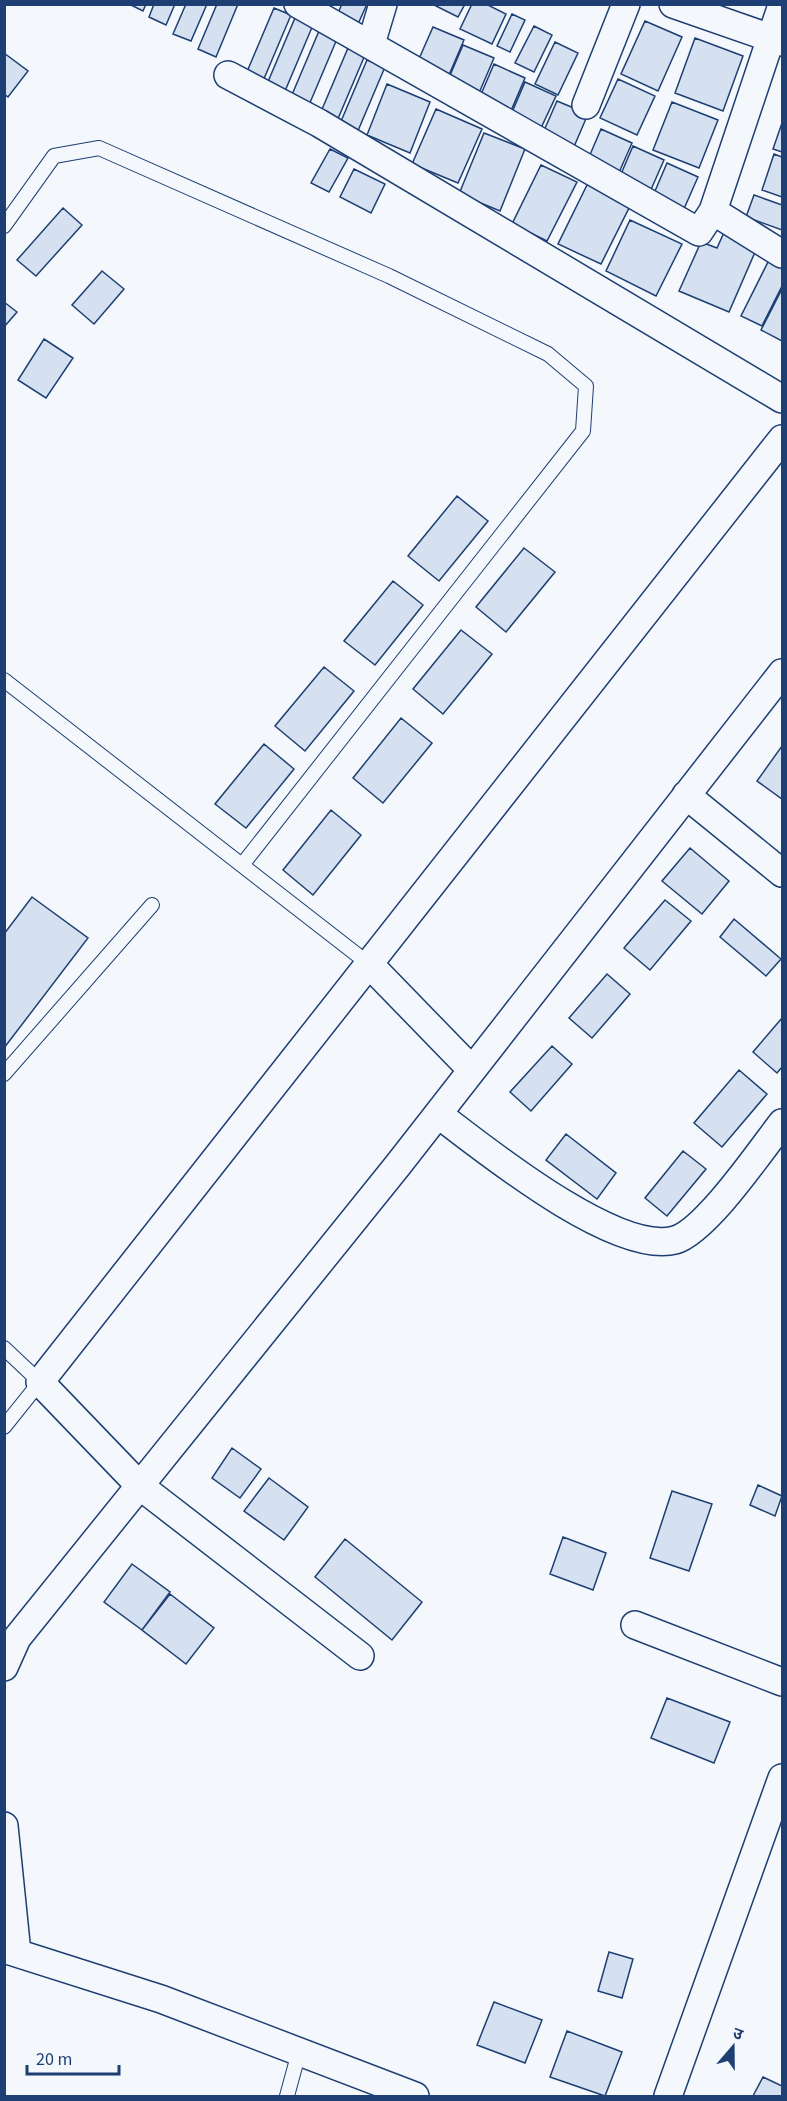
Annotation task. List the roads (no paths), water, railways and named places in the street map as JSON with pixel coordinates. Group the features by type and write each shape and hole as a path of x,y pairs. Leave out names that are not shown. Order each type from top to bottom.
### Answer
{"street":[{"path":"298,4 699,232 713,211 777,40 783,5"},
{"path":"371,44 383,4"},
{"path":"586,105 626,4"},
{"path":"673,4 777,40"},
{"path":"228,75 319,123 783,399"},
{"path":"713,211 783,254"},
{"path":"360,1656 140,1486 40,1382 783,438"},
{"path":"4,1667 17,1638 438,1114 783,673"},
{"path":"686,795 783,873"},
{"path":"369,964 472,1070"},
{"path":"438,1114 530,1182 589,1218 641,1239 675,1240 705,1220 783,1123"},
{"path":"635,1624 783,1682"},
{"path":"668,2097 783,1778"},
{"path":"4,1826 11,1951 161,2000 414,2097"}],"lane":[{"path":"4,226 54,156 99,148 389,276 548,354 586,386 583,431 242,865"},
{"path":"4,680 369,964"},
{"path":"4,1074 153,905"},
{"path":"4,1348 40,1382 4,1427"},
{"path":"287,2097 299,2052"}]}
